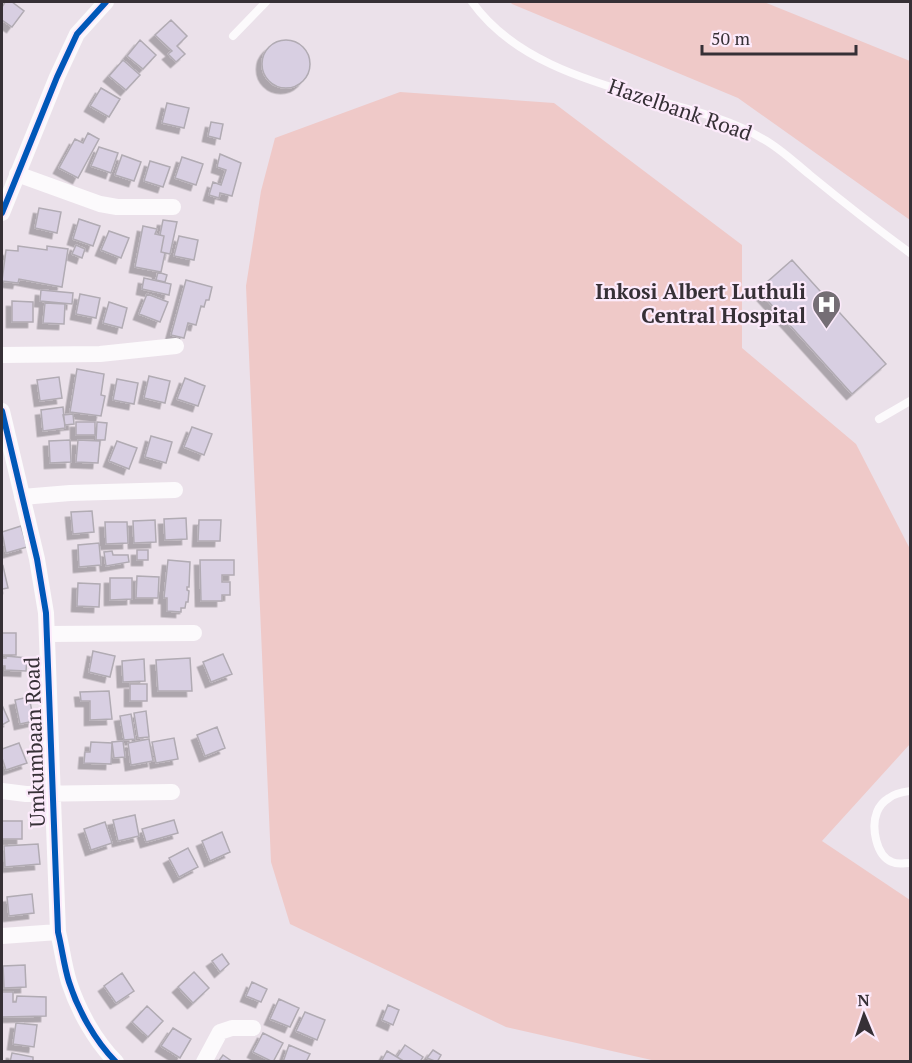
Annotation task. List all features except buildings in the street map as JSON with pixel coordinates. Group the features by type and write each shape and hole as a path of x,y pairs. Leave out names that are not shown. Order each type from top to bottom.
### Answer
{"street":[{"path":"2,213 77,34 106,2"},
{"path":"17,174 100,204 117,207 173,207"},
{"path":"2,356 100,354 176,346"},
{"name":"Umkumbaan Road","path":"2,411 37,559 46,613 58,932 69,982 106,1058"},
{"path":"22,497 70,493 175,490"},
{"path":"47,634 194,633"},
{"path":"2,791 26,794 172,792"},
{"path":"2,936 58,932"},
{"path":"204,1062 220,1032 232,1028 254,1028"}],"lane":[{"path":"234,36 266,2"},
{"name":"Hazelbank Road","path":"472,2 518,47 542,60 582,77 723,120 764,139 910,253"},
{"path":"879,419 910,401"},
{"path":"910,790 888,798 877,813 875,822 879,850 884,857 891,862 910,863"}],"shaded area":[{"path":"510,2 764,2 910,61 910,220 738,98"},
{"path":"400,92 554,103 742,245 742,348 856,444 910,549 910,744 822,841 910,900 910,1061 656,1061 506,1027 290,924 271,862 246,286 261,191 275,138"}],"cycle path":[{"path":"2,213 57,77 77,34 106,2"},
{"path":"2,411 37,559 46,613 58,932 67,976 77,1003 94,1035 116,1062"}],"place":[{"name":"Inkosi Albert Luthuli Central Hospital","path":"827,330"}]}
